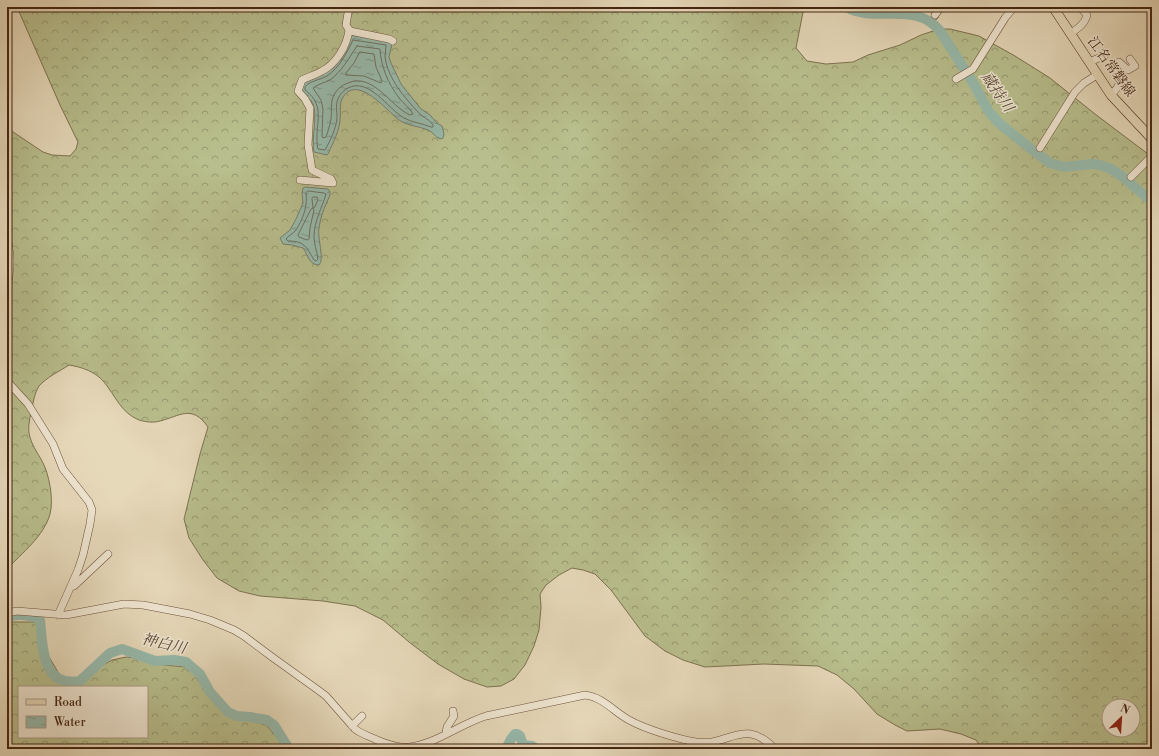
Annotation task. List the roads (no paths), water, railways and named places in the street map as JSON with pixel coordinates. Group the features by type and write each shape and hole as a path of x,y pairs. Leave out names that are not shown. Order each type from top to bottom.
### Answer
{"main road":[{"name":"江名常磐線","path":"1053,7 1111,95 1152,139"}],"street":[{"path":"349,7 346,25 352,33 393,41"},
{"path":"935,15 941,7"},
{"path":"956,80 973,69 1005,18 1014,7"},
{"path":"1070,34 1087,18 1087,15 1081,8"},
{"path":"300,180 333,183 331,179 312,170 308,145 310,108 298,91 302,80 326,69 339,56 349,30"},
{"path":"1089,62 1104,56"},
{"path":"1111,95 1119,86 1121,81 1116,64 1119,62 1130,70 1135,66 1130,59"},
{"path":"1040,148 1075,92 1084,83 1097,75"},
{"path":"1131,177 1152,156"},
{"path":"7,236 11,258 7,288"},
{"path":"7,381 28,404 53,444 63,469 89,502 92,510 83,555 58,615"},
{"path":"70,587 74,586 108,554"},
{"path":"7,613 17,611 58,615 124,604 143,605 190,614 210,620 244,636 272,658 318,690 326,696 352,726 365,735 382,742 401,747 422,744 475,719 585,694 601,700 629,720 643,727 683,739 707,743 734,735 753,733 767,741 775,749"},
{"path":"446,733 447,727 454,716 453,711"},
{"path":"352,726 362,716"}],"water":[{"path":"350,35 389,41 392,44 389,57 401,84 421,109 442,126 444,134 443,138 440,139 428,130 402,122 371,96 363,91 355,90 348,92 342,99 336,137 328,154 314,152 314,109 311,101 302,93 302,83 323,73"},
{"path":"303,188 328,189 330,193 319,228 321,262 319,265 316,265 309,259 303,248 283,244 280,238 290,230 296,219 303,203 302,193"}],"waterway":[{"name":"蔵持川","path":"846,7 858,12 870,14 907,14 930,22 940,31 972,81 989,112 1000,124 1050,163 1064,167 1092,164 1111,169 1123,177 1152,202"},
{"path":"932,24 938,17"},
{"name":"神白川","path":"7,618 10,616 24,615 40,620 46,663 51,672 58,678 67,681 80,681 110,653 122,649 155,661 174,660 186,662 200,674 210,692 228,712 237,716 267,720 274,725 289,749"},
{"name":"神白川","path":"506,749 515,734 520,736 523,745 532,746 537,749"}]}
